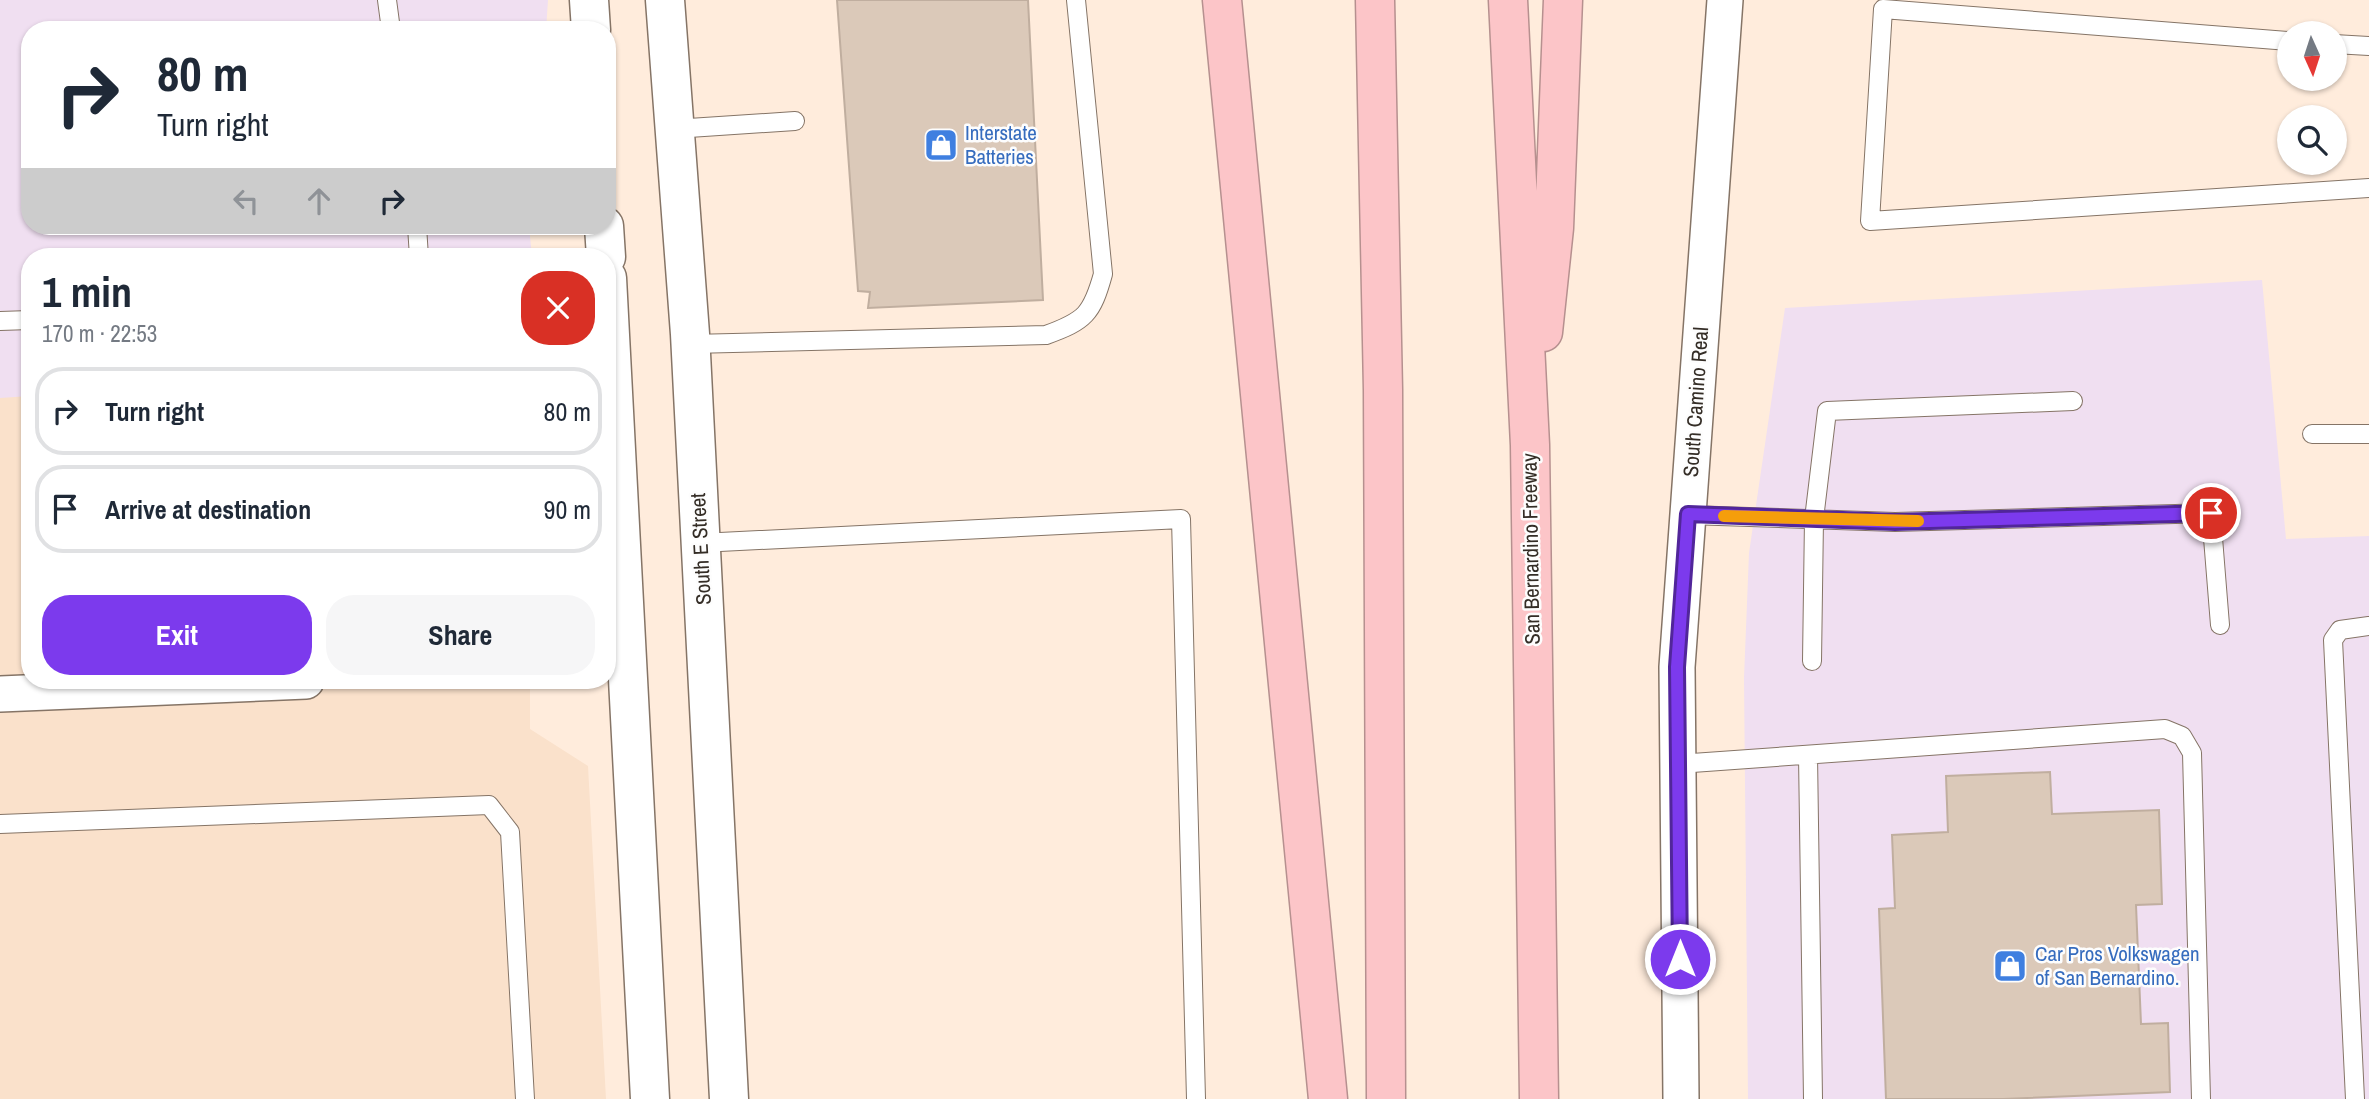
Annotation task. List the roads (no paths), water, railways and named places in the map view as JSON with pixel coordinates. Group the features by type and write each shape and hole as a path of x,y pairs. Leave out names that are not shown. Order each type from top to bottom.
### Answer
{"highway":[{"path":"1222,0 1328,1099"},
{"path":"1375,0 1383,390 1386,1099"},
{"name":"San Bernardino Freeway","path":"1508,0 1530,446 1539,1099"},
{"path":"1530,446 1555,228 1563,0"}],"main road":[{"path":"589,0 590,21"},
{"name":"South E Street","path":"665,0 691,344 729,1099"},
{"path":"616,628 650,1099"}],"street":[{"name":"South Camino Real","path":"1681,1099 1677,667 1725,0"},
{"path":"0,694 118,689"}],"lane":[{"path":"387,0 390,21"},
{"path":"691,344 1046,335 1077,324 1095,304 1103,274 1076,0"},
{"path":"2277,40 1883,9 1870,221 2369,188"},
{"path":"2347,45 2369,46"},
{"path":"674,129 795,121"},
{"path":"0,321 21,320"},
{"path":"1812,661 1814,519 1827,411 2073,401"},
{"path":"2312,435 2369,434"},
{"path":"1688,514 1895,522 2211,513 2221,625"},
{"path":"700,543 1181,519 1196,1099"},
{"path":"2355,1099 2333,640 2340,630 2369,626"},
{"path":"1678,764 2165,729 2182,736 2192,753 2202,1099"},
{"path":"1808,755 1813,1099"},
{"path":"0,824 489,805 510,832 525,1099"}],"place":[{"name":"Interstate Batteries","path":"941,145"},
{"name":"Car Pros Volkswagen of San Bernardino.","path":"2010,966"}]}
